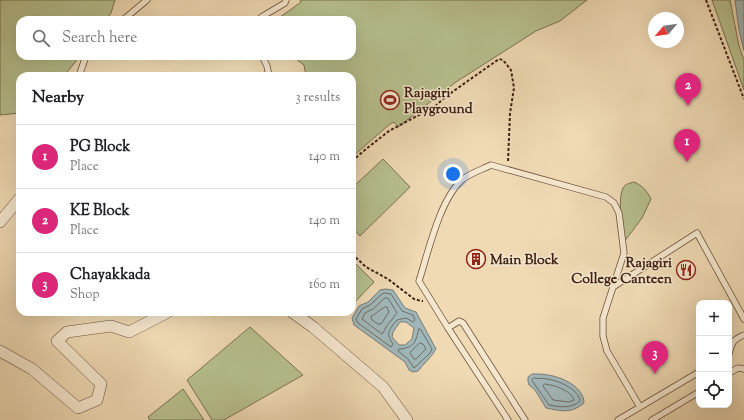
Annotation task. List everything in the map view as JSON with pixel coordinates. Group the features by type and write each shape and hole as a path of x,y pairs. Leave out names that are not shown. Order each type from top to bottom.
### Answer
{"street":[{"path":"0,222 16,203"},
{"path":"0,351 32,369 78,408 97,400 102,384 57,341 67,332 111,326 129,332 160,316"},
{"path":"298,316 313,327 383,387 407,420"}],"lane":[{"path":"128,16 147,0"},
{"path":"262,16 285,3 286,0"},
{"path":"80,72 85,60"},
{"path":"264,60 268,72"},
{"path":"508,420 419,281 442,211 452,193 463,179 491,165 606,197 614,203 619,213 624,253 603,318 602,336 607,351 640,407"},
{"path":"613,287 696,233 744,319"},
{"path":"448,328 459,321 463,323 525,420"},
{"path":"732,343 744,335"},
{"path":"732,372 738,368 744,369"},
{"path":"618,420 696,374"},
{"path":"652,420 696,394"}],"path":[{"path":"706,0 744,99"},
{"path":"356,158 389,132 434,107 448,95 499,59 503,60 511,70 514,88 510,113 508,170"},
{"path":"356,258 366,267 388,279 414,299 421,301 429,297"}],"green space":[{"path":"0,0 115,0 109,16 16,16 16,60 77,60 67,72 16,72 16,113 0,115"},
{"name":"Rajagiri Playground","path":"300,0 587,0 560,21 536,31 456,82 398,127 394,122 390,124 356,154 356,72 305,72 304,65 297,60 356,60 356,16 282,16 301,2"},
{"path":"712,0 730,0 739,46 744,60 744,90"},
{"path":"383,159 410,187 360,236 356,232 356,184"},
{"path":"634,182 644,189 651,199 642,218 624,242 620,207 621,193 625,186"},
{"path":"356,264 374,282 356,301"},
{"path":"250,327 303,375 224,420 212,420 187,380"},
{"path":"183,389 204,420 150,420 148,417"}],"water":[{"path":"735,0 744,0 744,51 739,30"},
{"path":"380,290 393,290 405,308 416,312 436,349 418,371 413,372 409,370 405,362 354,325 352,318 353,316 356,316 356,311 359,306 368,302","holes":["400,322 406,322 414,328 412,339 405,345 399,345 392,337 393,332"]},
{"path":"532,374 554,376 566,381 580,392 584,403 575,409 566,411 546,408 535,390 529,385 528,377"}],"place":[{"name":"Rajagiri Playground","path":"390,100"},
{"name":"KE Block","path":"688,106"},
{"name":"PG Block","path":"687,162"},
{"name":"Main Block","path":"476,259"},
{"name":"Rajagiri College Canteen","path":"686,270"},
{"name":"Chayakkada","path":"655,374"}]}
